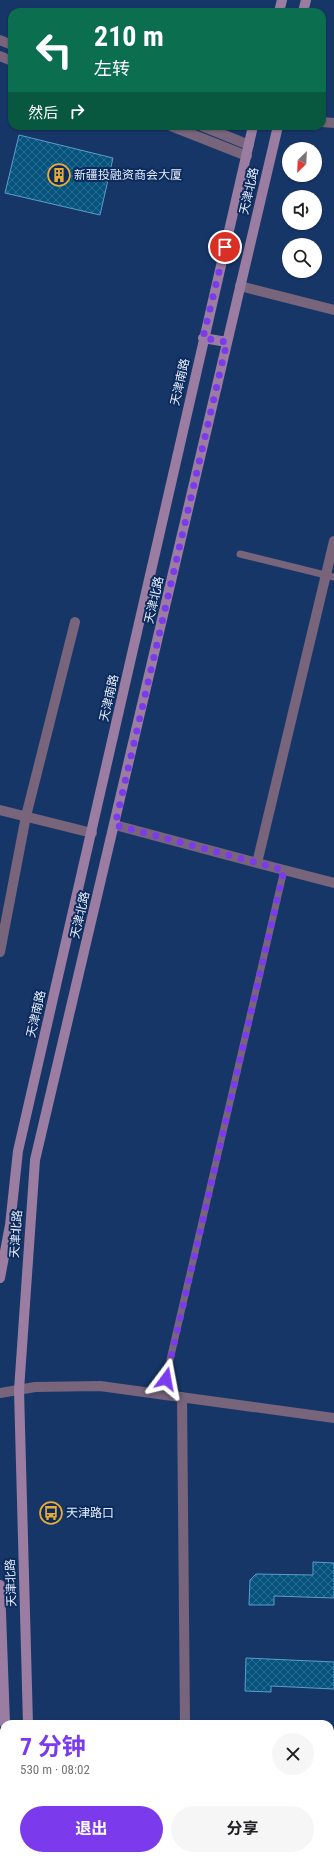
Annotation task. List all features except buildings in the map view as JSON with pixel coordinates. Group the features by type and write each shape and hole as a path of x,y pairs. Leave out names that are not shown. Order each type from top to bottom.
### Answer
{"street":[{"path":"181,130 246,156"},
{"path":"212,130 249,145"},
{"name":"天津南路","path":"0,1278 10,1225 18,1151 92,833 203,338 253,130"},
{"name":"天津北路","path":"28,1720 19,1390 35,1160 115,825 277,130"},
{"path":"240,286 334,310"},
{"path":"203,338 227,342"},
{"path":"257,863 330,576 334,542"},
{"path":"0,952 26,816 75,622"},
{"path":"0,810 92,833"},
{"path":"115,825 334,883"},
{"path":"0,1393 35,1387 100,1386 334,1418"},
{"path":"182,1397 185,1720"},
{"path":"0,1585 5,1720"}],"lane":[{"path":"240,554 330,576"},
{"path":"162,1394 284,870"}],"place":[{"name":"新疆投融资商会大厦","path":"59,175"},
{"name":"天津路口","path":"51,1513"}],"route":[{"path":"166,1379 284,870 115,825 227,342 203,338 225,247"}]}
